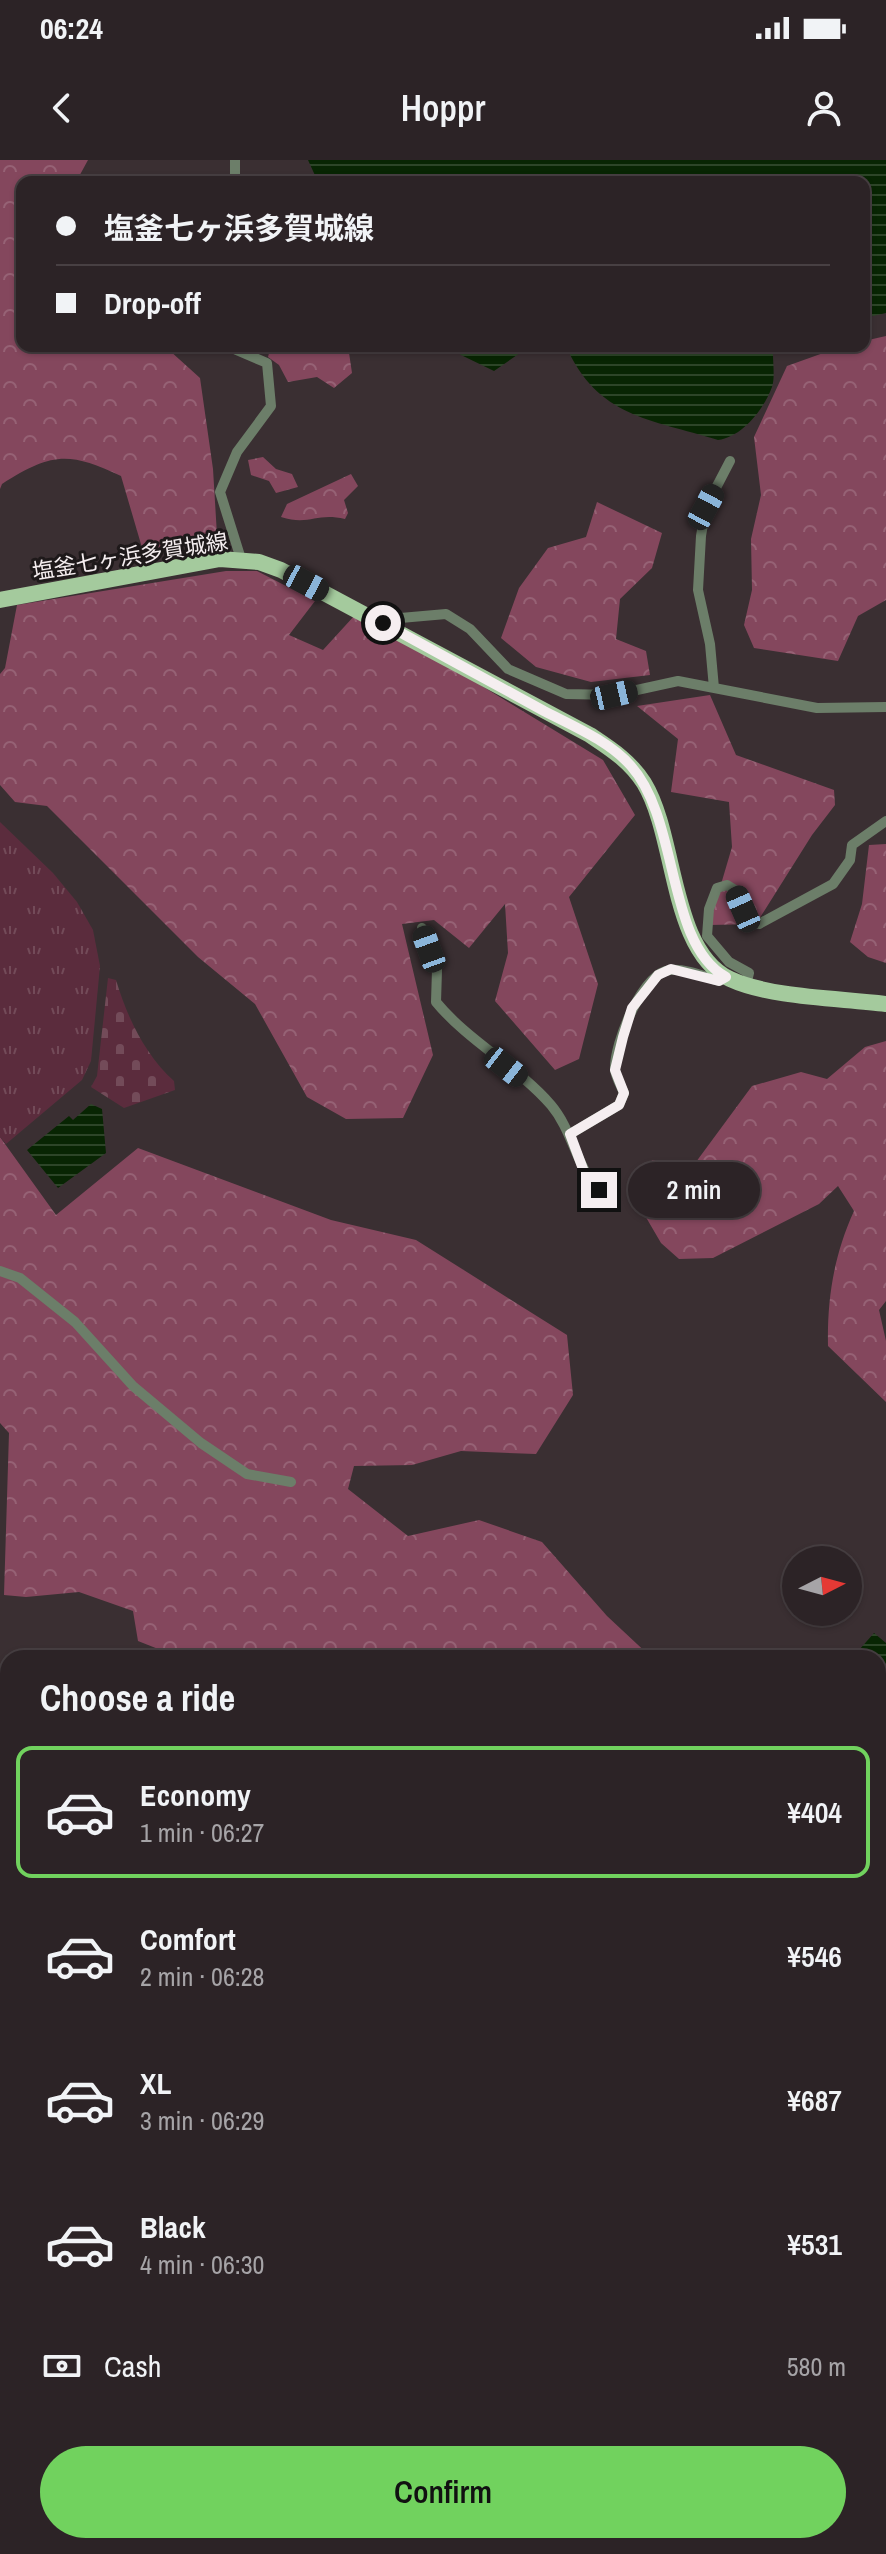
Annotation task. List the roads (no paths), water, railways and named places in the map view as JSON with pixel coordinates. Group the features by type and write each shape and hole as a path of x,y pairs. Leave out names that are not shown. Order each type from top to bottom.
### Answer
{"main road":[{"name":"塩釜七ヶ浜多賀城線","path":"0,600 220,559 241,559 281,570 590,735 631,766 649,793 660,818 693,938 706,961 726,977 746,985 886,1004"}],"street":[{"path":"241,352 267,363 271,406 237,452 220,492 241,559"},
{"path":"714,688 710,644 698,590 701,536 706,507 730,461"},
{"path":"383,623 389,619 446,614 470,629 508,669 566,694 614,695 678,681 817,708 886,707"},
{"path":"746,985 749,973 729,962 707,936 709,909 717,888 731,887 751,922 759,924 833,884 850,860 852,845 886,821"},
{"path":"422,928 437,970 436,1002 483,1048 551,1105 570,1134 586,1177 599,1190"},
{"path":"570,1134 619,1105 624,1093 615,1070 623,1037 632,1008 658,975 671,969 719,981 726,977"},
{"path":"0,1271 20,1278 75,1322 133,1386 201,1443 247,1474 291,1482"}]}
